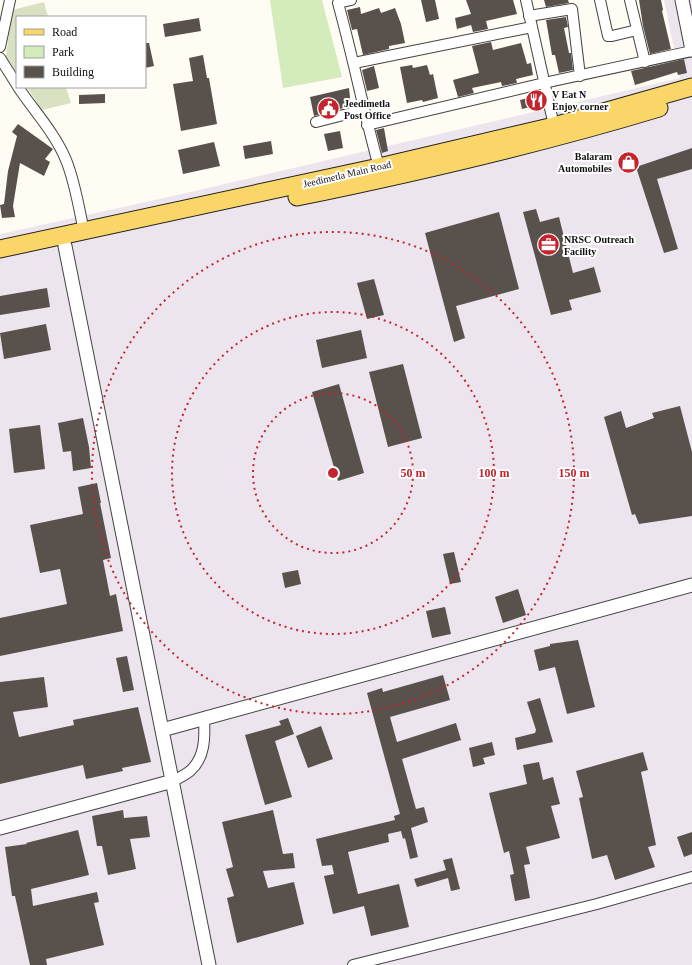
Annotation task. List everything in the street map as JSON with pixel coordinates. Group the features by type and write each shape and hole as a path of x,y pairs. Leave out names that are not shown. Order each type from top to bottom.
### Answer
{"main road":[{"name":"Jeedimetla Main Road","path":"0,249 378,167 554,126 692,87"},
{"name":"Jeedimetla Main Road","path":"0,260 360,184 490,154 598,126 692,98"}],"street":[{"path":"0,47 10,0"},
{"path":"352,0 338,3 354,63 363,110 378,167"},
{"path":"526,0 554,126"},
{"path":"600,0 608,36 637,30"},
{"path":"630,0 645,62"},
{"path":"367,125 692,50 682,0"},
{"path":"529,16 572,9 580,76"},
{"path":"354,63 532,27"},
{"path":"0,58 16,83"},
{"path":"19,88 55,141 65,159 73,182 84,232"},
{"path":"316,122 363,110"},
{"path":"65,246 209,965"},
{"path":"162,730 692,585"},
{"path":"0,828 173,781 189,772 197,763 205,739 204,719"},
{"path":"353,965 597,904 692,877"}],"shaded area":[{"path":"664,0 692,0 692,965 0,965 0,234 173,196 680,78"}],"green space":[{"path":"270,0 322,0 342,77 283,88"},
{"path":"44,2 48,16 16,16 16,71 6,56 12,10"},
{"path":"28,88 66,88 71,103 42,110"}],"building":[{"path":"421,0 435,0 439,19 426,22"},
{"path":"466,0 513,0 517,14 486,21 488,29 473,32 471,25 457,29 455,18 471,14"},
{"path":"544,0 568,0 569,3 546,7"},
{"path":"639,0 661,0 662,11 671,49 650,54 643,26"},
{"path":"360,7 361,14 379,8 381,13 395,8 401,24 405,43 389,46 389,49 363,55 357,29 352,30 347,10"},
{"path":"566,17 568,27 564,28 569,53 571,53 573,70 559,73 555,55 552,55 546,20"},
{"path":"199,18 201,31 165,37 163,24"},
{"path":"491,42 493,50 521,43 527,64 531,63 533,75 516,79 517,83 502,86 501,82 472,88 474,93 458,97 453,80 479,73 472,46"},
{"path":"146,43 149,43 154,66 146,68"},
{"path":"203,55 207,78 209,78 217,124 181,131 173,84 193,81 189,58"},
{"path":"684,59 687,73 678,75 677,72 635,85 631,71"},
{"path":"412,65 413,68 427,65 430,75 433,74 438,98 423,102 422,100 407,103 400,67"},
{"path":"374,66 379,88 367,91 362,70"},
{"path":"349,88 351,106 314,116 310,97"},
{"path":"105,94 105,103 79,104 79,95"},
{"path":"540,95 542,104 522,109 520,100"},
{"path":"18,124 53,149 45,159 50,162 44,176 20,163 13,206 15,217 2,218 0,205 4,204 8,171 17,136 12,132"},
{"path":"384,128 388,151 382,153 376,130"},
{"path":"340,131 343,148 328,151 324,134"},
{"path":"271,141 273,154 245,159 243,146"},
{"path":"214,142 220,166 183,174 178,150"},
{"path":"692,148 692,169 657,179 678,249 664,253 636,167"},
{"name":"NRSC Outreach Facility","path":"536,209 540,222 559,217 573,273 594,267 601,292 569,300 572,310 551,315 523,212"},
{"path":"499,212 519,289 456,306 465,338 454,342 425,233"},
{"path":"374,279 384,315 367,319 357,283"},
{"path":"47,288 50,307 0,315 0,296"},
{"path":"46,324 51,350 4,359 0,333"},
{"path":"361,330 367,358 322,368 316,340"},
{"path":"403,364 422,438 388,447 369,372"},
{"path":"339,384 364,473 338,481 312,392"},
{"path":"680,406 692,452 692,516 639,524 635,514 632,515 604,417 621,411 626,428 654,418 652,413"},
{"path":"83,418 89,447 91,468 73,471 71,451 63,452 58,423"},
{"path":"40,425 45,469 14,473 9,429"},
{"path":"97,483 111,558 103,560 110,596 116,594 123,631 0,656 0,618 67,604 60,569 40,573 30,525 83,514 78,487"},
{"path":"454,552 461,582 450,584 443,554"},
{"path":"298,570 301,584 285,588 282,573"},
{"path":"518,589 526,615 503,623 495,597"},
{"path":"445,607 451,634 432,638 426,611"},
{"path":"578,640 595,707 567,714 555,667 539,671 534,650 550,646 550,644"},
{"path":"127,656 134,690 123,692 116,658"},
{"path":"443,675 450,700 390,717 397,742 456,723 461,740 402,759 416,809 424,807 428,822 411,828 418,857 410,859 405,838 403,839 401,831 388,834 389,842 348,852 358,894 399,884 409,927 371,936 364,906 333,914 324,876 334,874 332,865 322,866 316,839 395,820 394,816 400,814 367,693 382,688 383,692"},
{"path":"44,677 48,707 13,712 19,737 74,725 73,720 138,707 151,762 122,768 123,771 86,779 83,765 0,784 0,682"},
{"path":"540,698 553,742 517,750 515,738 535,733 536,730 527,702"},
{"path":"288,718 294,734 275,741 292,797 265,805 245,735 281,725 279,721"},
{"path":"321,726 333,759 308,768 296,736"},
{"path":"492,742 495,755 483,758 485,764 473,767 469,748"},
{"path":"643,752 648,770 641,772 656,845 648,847 655,867 615,880 607,855 592,859 579,798 583,797 576,771"},
{"path":"539,762 543,780 553,777 560,804 551,806 560,838 526,847 530,864 524,865 530,898 515,901 510,875 514,874 509,851 504,853 489,793 527,784 523,765"},
{"path":"123,810 124,818 147,816 150,837 130,839 136,869 108,875 102,846 97,846 92,816"},
{"path":"273,810 283,854 293,853 295,868 263,871 268,888 294,882 304,924 237,943 227,898 234,896 226,869 233,867 222,822"},
{"path":"78,830 89,875 31,889 33,906 97,892 99,902 94,903 104,945 46,959 47,965 30,965 15,896 12,896 5,847 27,844 26,843"},
{"path":"692,832 692,854 684,857 677,837"},
{"path":"452,858 460,889 451,891 448,878 417,887 414,879 446,870 443,860"}],"place":[{"name":"V Eat N Enjoy corner","path":"537,100"},
{"name":"Jeedimetla Post Office","path":"328,109"},
{"name":"Balaram Automobiles","path":"628,162"},
{"name":"NRSC Outreach Facility","path":"549,245"}]}
